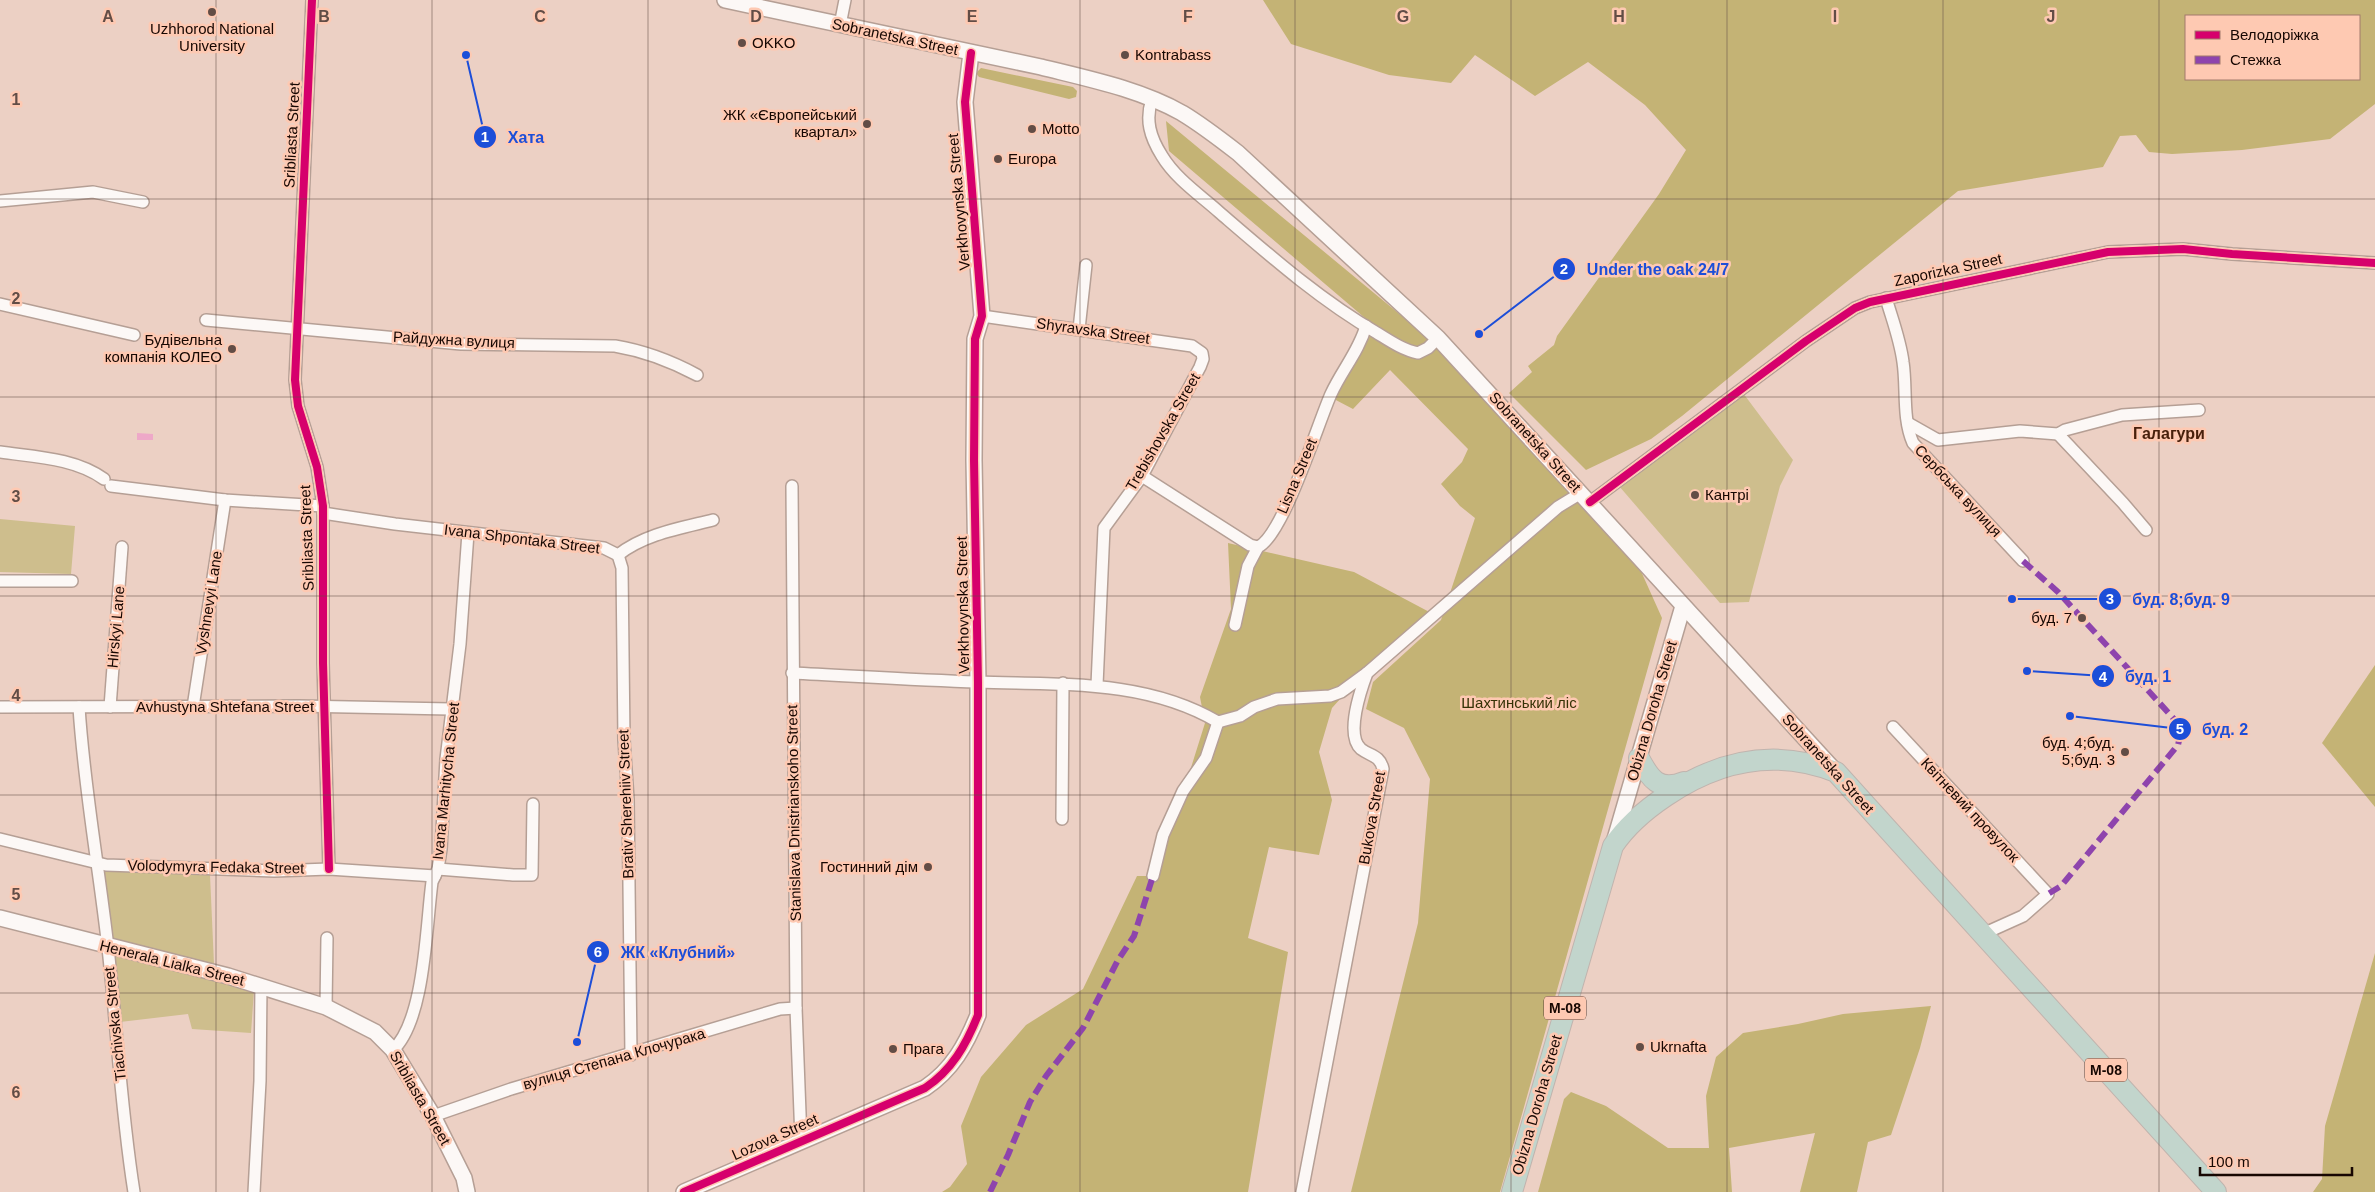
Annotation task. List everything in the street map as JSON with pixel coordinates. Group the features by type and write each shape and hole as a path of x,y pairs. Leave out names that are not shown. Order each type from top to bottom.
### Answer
{"highway":[{"path":"1638,758 1650,777 1659,784 1671,786 1693,779"},
{"name":"Obizna Doroha Street","path":"1512,1192 1614,846 1623,831 1654,805 1693,779 1735,763 1770,759 1816,764 1836,772"},
{"name":"Sobranetska Street","path":"1836,772 2216,1192"}],"street":[{"name":"Sribliasta Street","path":"312,0 295,380 296,396 317,466 323,510 324,708 329,868"},
{"name":"Sobranetska Street","path":"725,0 1066,73 1152,99 1202,126 1238,153 1438,338 1836,772"},
{"path":"840,25 846,0"},
{"name":"Verkhovynska Street","path":"878,1108 925,1088 939,1079 950,1067 963,1047 978,1015 978,682 974,460 975,339 982,316 965,102 971,53"},
{"path":"1152,99 1147,121 1162,156 1170,168 1292,273 1366,326 1408,351 1418,353 1428,348 1438,338"},
{"path":"0,201 93,192 143,202"},
{"name":"Zaporizka Street","path":"1586,498 1855,308 1886,298 2108,252 2183,249 2375,263"},
{"path":"1079,329 1086,265"},
{"name":"Сербська вулиця","path":"1886,298 1898,334 1906,381 1905,403 1913,443 2023,561"},
{"path":"0,304 134,335"},
{"name":"Shyravska Street","path":"982,316 1192,346 1202,353"},
{"name":"Райдужна вулиця","path":"206,320 297,327 307,331 370,334 461,344 615,346 648,353 674,362 697,375"},
{"name":"Lisna Street","path":"1235,625 1248,566 1258,547 1264,544 1275,528 1298,479 1330,395 1341,372 1361,343 1366,326"},
{"name":"Trebishovska Street","path":"1096,685 1104,528 1142,476 1200,367 1203,359 1202,353"},
{"path":"1908,423 1938,440 2020,431 2058,434 2065,430 2122,415 2199,410"},
{"path":"2058,434 2146,530"},
{"name":"Ivana Shpontaka Street","path":"0,452 50,459 85,468 108,482 225,500 323,510 368,521 604,548 618,555 626,548 646,539 713,520"},
{"path":"1142,476 1250,544 1258,547"},
{"name":"Stanislava Dnistrianskoho Street","path":"792,486 796,1008 801,1140"},
{"path":"792,673 978,682 1096,685 1128,690 1191,707 1218,722 1240,716 1254,707 1277,699 1330,696 1341,692 1367,673 1526,538 1558,507 1586,498"},
{"name":"Vyshnevyi Lane","path":"193,707 225,500"},
{"name":"Ivana Marhitycha Street","path":"393,1050 401,1043 413,1015 421,978 432,882 441,849 450,709 454,701 460,644 468,533"},
{"name":"Hirskyi Lane","path":"110,707 122,547"},
{"name":"Brativ Sherehiiv Street","path":"618,555 622,568 624,740 628,799 631,1055"},
{"path":"0,581 72,581"},
{"name":"Obizna Doroha Street","path":"1614,846 1683,606"},
{"name":"Bukova Street","path":"1302,1192 1383,769 1378,758 1358,747 1355,739 1357,701 1367,673"},
{"path":"1062,818 1063,683"},
{"path":"1341,692 1357,701"},
{"name":"Avhustyna Shtefana Street","path":"0,707 299,706 324,708 450,709"},
{"name":"Tiachivska Street","path":"79,707 82,763 108,946 128,1156 134,1192"},
{"path":"1153,876 1163,835 1183,791 1206,758 1218,722"},
{"name":"Квітневий провулок","path":"1893,727 2048,894 2023,916 1983,934"},
{"name":"Volodymyra Fedaka Street","path":"0,838 106,865 274,871 329,868 512,876 532,875 533,804"},
{"name":"Henerala Lialka Street","path":"0,918 261,986 260,1081 254,1192"},
{"path":"326,1007 327,938"},
{"name":"Sribliasta Street","path":"261,986 326,1007 375,1032 393,1050 433,1116 464,1178 467,1192"},
{"name":"вулиця Степана Клочурака","path":"433,1116 511,1089 631,1055 780,1009 796,1008"},
{"name":"Lozova Street","path":"689,1191 801,1140 878,1108"}],"shaded area":[{"path":"1743,393 1793,460 1780,486 1749,602 1720,603 1619,486"},
{"path":"137,433 153,434 153,440 137,440"},
{"path":"0,519 75,526 71,574 0,572"},
{"path":"102,871 210,875 214,964 112,940"},
{"path":"113,955 254,990 251,1033 192,1029 188,1014 120,1022"}],"green space":[{"path":"1263,0 2375,0 2375,104 2330,139 2242,150 2172,154 2149,152 2136,135 2120,136 2103,167 1958,191 1682,416 1651,439 1586,470 1509,393 1532,372 1528,366 1554,345 1557,336 1659,194 1686,150 1645,105 1588,62 1535,96 1475,55 1451,83 1389,75 1291,44"},
{"path":"981,68 1073,87 1077,91 1076,97 1069,99 979,77 976,73"},
{"name":"Шахтинський ліс","path":"1166,121 1420,331 1508,421 1640,569 1662,618 1500,1192 1351,1192 1418,923 1430,779 1404,728 1366,709 1373,682 1441,620 1475,518 1460,506 1441,484 1462,462 1468,449 1390,370 1353,409 1332,398 1372,324 1169,151"},
{"path":"1228,543 1354,572 1435,615 1367,669 1332,708 1319,752 1332,800 1319,855 1269,847 1248,938 1288,952 1248,1192 942,1192 950,1187 967,1164 961,1126 981,1077 1026,1025 1083,989 1137,876 1157,876 1205,723 1200,697 1231,609"},
{"path":"2375,665 2375,807 2322,743"},
{"path":"2375,953 2375,1192 2313,1192 2322,1179 2325,1126"},
{"path":"1931,1006 1920,1048 1891,1135 1868,1142 1857,1192 1800,1192 1815,1133 1729,1148 1732,1192 1538,1192 1564,1099 1571,1092 1606,1106 1668,1148 1709,1148 1706,1096 1716,1057 1743,1033 1843,1014"}],"marked path":[{"path":"2023,561 2058,592 2175,720 2181,732 2178,745 2061,886 2048,894"},
{"path":"990,1192 1030,1102 1046,1076 1083,1028 1118,960 1134,936 1153,876"}],"cycle path":[{"path":"312,0 295,380 298,406 317,467 323,506 323,663 329,869"},
{"path":"684,1192 925,1088 935,1081 957,1056 978,1015 978,682 974,460 975,339 982,316 965,102 971,53"},
{"path":"1590,502 1806,341 1855,308 1870,302 2108,252 2183,249 2375,263"}],"place":[{"name":"Uzhhorod National University","path":"212,12"},
{"name":"OKKO","path":"742,43"},
{"name":"Хата","path":"466,55"},
{"name":"Kontrabass","path":"1125,55"},
{"name":"ЖК «Європейський квартал»","path":"867,124"},
{"name":"Motto","path":"1032,129"},
{"name":"Europa","path":"998,159"},
{"name":"Under the oak 24/7","path":"1479,334"},
{"name":"Будівельна компанія КОЛЕО","path":"232,349"},
{"name":"Кантрі","path":"1695,495"},
{"name":"буд. 8;буд. 9","path":"2012,599"},
{"name":"буд. 7","path":"2082,618"},
{"name":"буд. 1","path":"2027,671"},
{"name":"буд. 2","path":"2070,716"},
{"name":"буд. 4;буд. 5;буд. 3","path":"2125,752"},
{"name":"Гостинний дім","path":"928,867"},
{"name":"ЖК «Клубний»","path":"577,1042"},
{"name":"Ukrnafta","path":"1640,1047"},
{"name":"Прага","path":"893,1049"}],"district":[{"name":"Галагури","path":"2169,433"}]}
